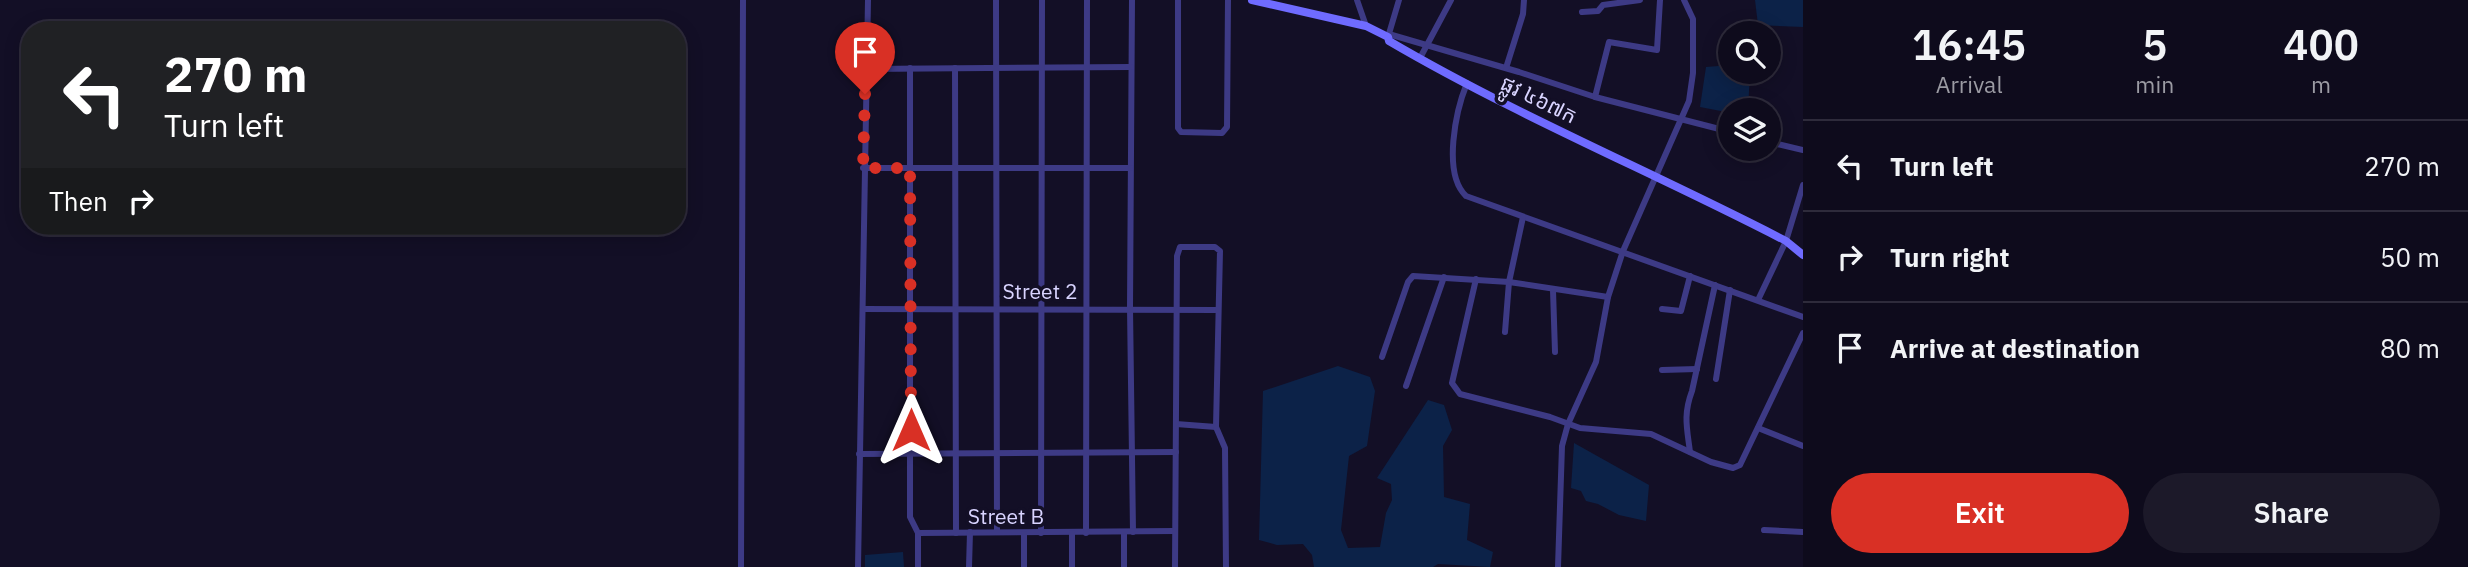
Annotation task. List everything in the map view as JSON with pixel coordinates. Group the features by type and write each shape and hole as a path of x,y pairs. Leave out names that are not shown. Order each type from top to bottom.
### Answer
{"street":[{"path":"741,567 743,0"},
{"path":"858,567 868,0"},
{"path":"996,0 997,532"},
{"path":"1041,533 1042,0"},
{"path":"1086,533 1087,0"},
{"path":"1132,0 1130,308 1133,532"},
{"path":"1178,0 1178,128 1181,132 1222,133 1227,127 1228,0"},
{"name":"ផ្លូវ ៤៦៧ក","path":"1252,0 1366,26 1467,83 1786,241 1803,255"},
{"path":"1357,0 1366,26"},
{"path":"1388,37 1399,0"},
{"path":"1420,58 1451,0"},
{"path":"1506,68 1523,14 1524,0"},
{"path":"1581,12 1598,11 1603,5 1640,0"},
{"path":"1595,97 1609,42 1657,50 1660,0"},
{"path":"1558,567 1562,446 1568,424 1596,362 1608,297 1623,251 1689,102 1693,19 1684,0"},
{"path":"1388,37 1392,35 1428,44 1595,97 1718,129"},
{"path":"866,69 1131,67"},
{"path":"910,68 910,517 918,533 918,567"},
{"path":"955,68 956,533"},
{"path":"1467,83 1459,103 1453,144 1458,183 1466,196 1803,317"},
{"path":"1781,145 1803,150"},
{"path":"863,168 1130,167"},
{"path":"1758,300 1786,241 1803,186"},
{"path":"1505,332 1509,282 1522,217"},
{"path":"1175,567 1177,256 1180,247 1215,247 1220,251 1216,427 1225,448 1226,567"},
{"path":"1382,356 1410,278 1417,275 1509,282 1608,297"},
{"path":"1662,309 1681,311 1690,276"},
{"path":"1406,386 1444,277"},
{"path":"1476,279 1452,383 1460,394 1598,431 1651,434 1711,462 1733,468 1740,465 1803,333"},
{"path":"1690,452 1685,420 1686,407 1692,391 1715,285"},
{"path":"1553,290 1555,352"},
{"path":"1716,379 1730,290"},
{"name":"Street 2","path":"863,309 1218,310"},
{"path":"1662,370 1697,369"},
{"path":"1175,424 1216,427"},
{"path":"1758,428 1803,446"},
{"path":"859,454 1176,452"},
{"path":"1764,530 1803,532"},
{"name":"Street B","path":"918,533 1174,531"},
{"path":"969,567 970,532"},
{"path":"1124,532 1124,567"},
{"path":"1072,533 1072,567"},
{"path":"1024,534 1024,567"}],"water":[{"path":"1755,0 1803,0 1803,27 1781,26 1781,21 1758,21"},
{"path":"1718,66 1718,84 1749,84 1749,98 1718,98 1718,110 1700,107 1706,67"},
{"path":"1338,366 1370,377 1375,391 1367,446 1349,456 1341,530 1348,548 1380,547 1386,513 1392,500 1391,484 1377,478 1428,400 1444,405 1452,430 1443,446 1444,497 1470,504 1467,540 1493,552 1490,567 1438,564 1433,567 1314,567 1312,555 1303,544 1277,545 1259,540 1263,391"},
{"path":"1574,443 1649,485 1646,521 1619,515 1586,501 1581,491 1571,488"},
{"path":"903,552 904,567 865,567 865,555"}],"route":[{"path":"865,94 863,168 910,168 911,430"}]}
